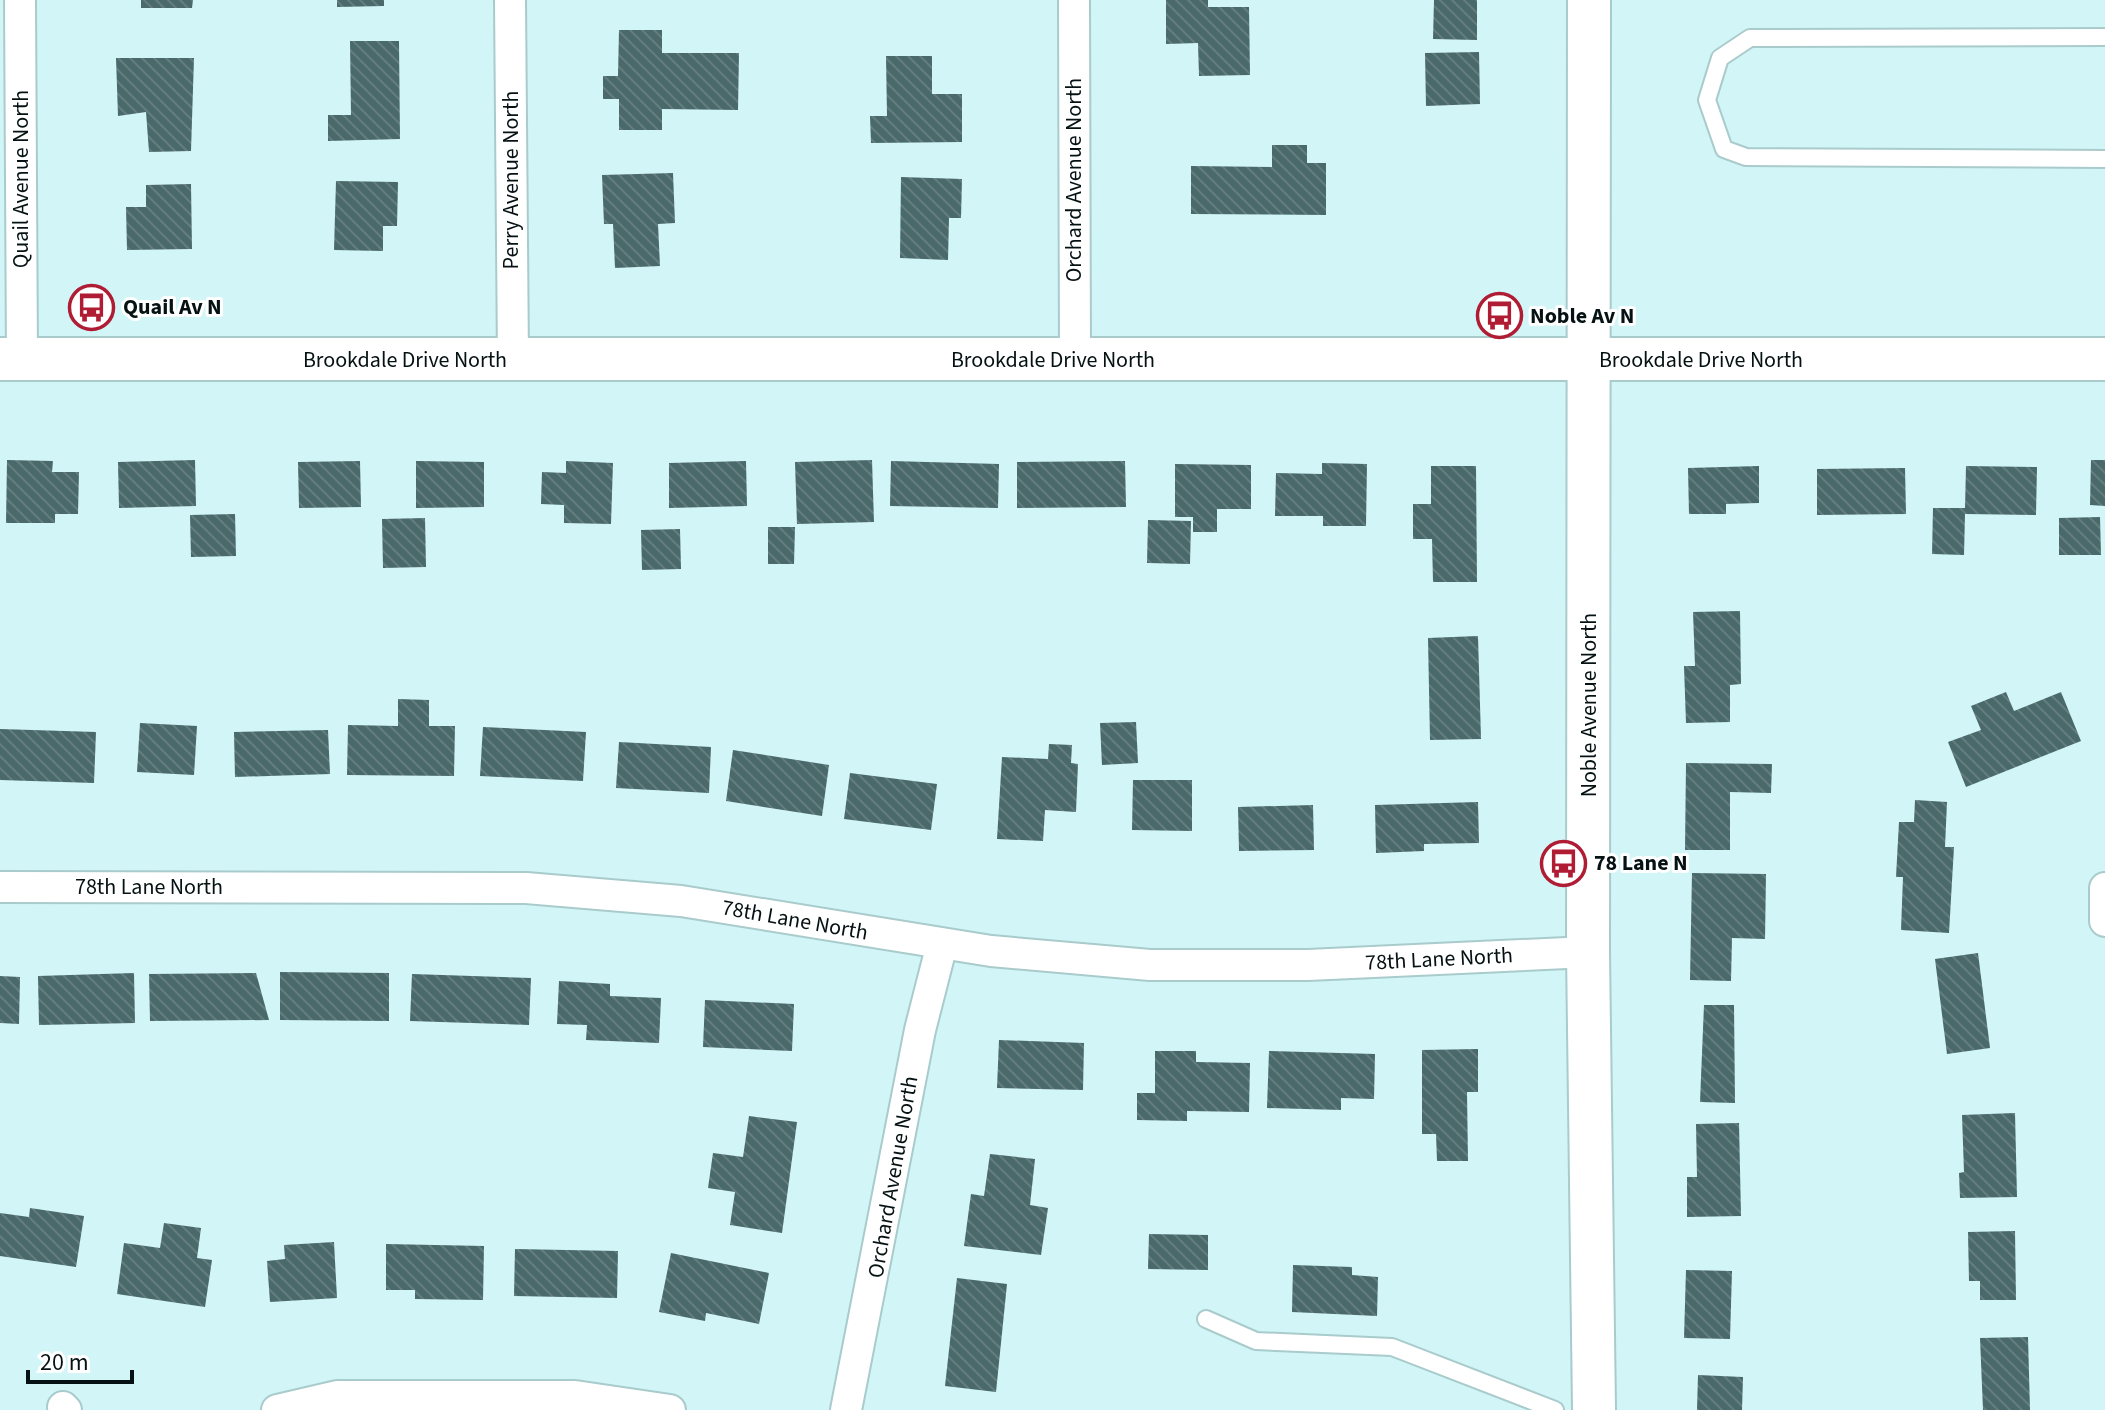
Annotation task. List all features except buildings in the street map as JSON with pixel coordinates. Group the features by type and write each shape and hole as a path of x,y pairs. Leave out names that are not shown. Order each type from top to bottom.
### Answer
{"street":[{"name":"Quail Avenue North","path":"11,359 20,0"},
{"name":"Perry Avenue North","path":"510,0 513,360"},
{"name":"Orchard Avenue North","path":"1074,0 1075,360"},
{"name":"Noble Avenue North","path":"1589,0 1588,952 1594,1410"},
{"name":"Brookdale Drive North","path":"11,359 2105,359"},
{"name":"78th Lane North","path":"0,887 526,888 681,901 942,944 1150,965 1308,965 1588,952"},
{"path":"2104,888 2105,921"},
{"name":"Orchard Avenue North","path":"846,1410 920,1030 942,944"},
{"path":"277,1410 337,1396 575,1396 670,1410"}],"lane":[{"path":"2105,37 1750,38 1720,58 1707,100 1724,149 1746,157 2105,159"},
{"path":"1206,1319 1256,1341 1392,1347 1555,1410"}],"place":[{"name":"Quail Av N","path":"92,307"},
{"name":"Noble Av N","path":"1499,316"},
{"name":"78 Lane N","path":"1563,863"}]}
